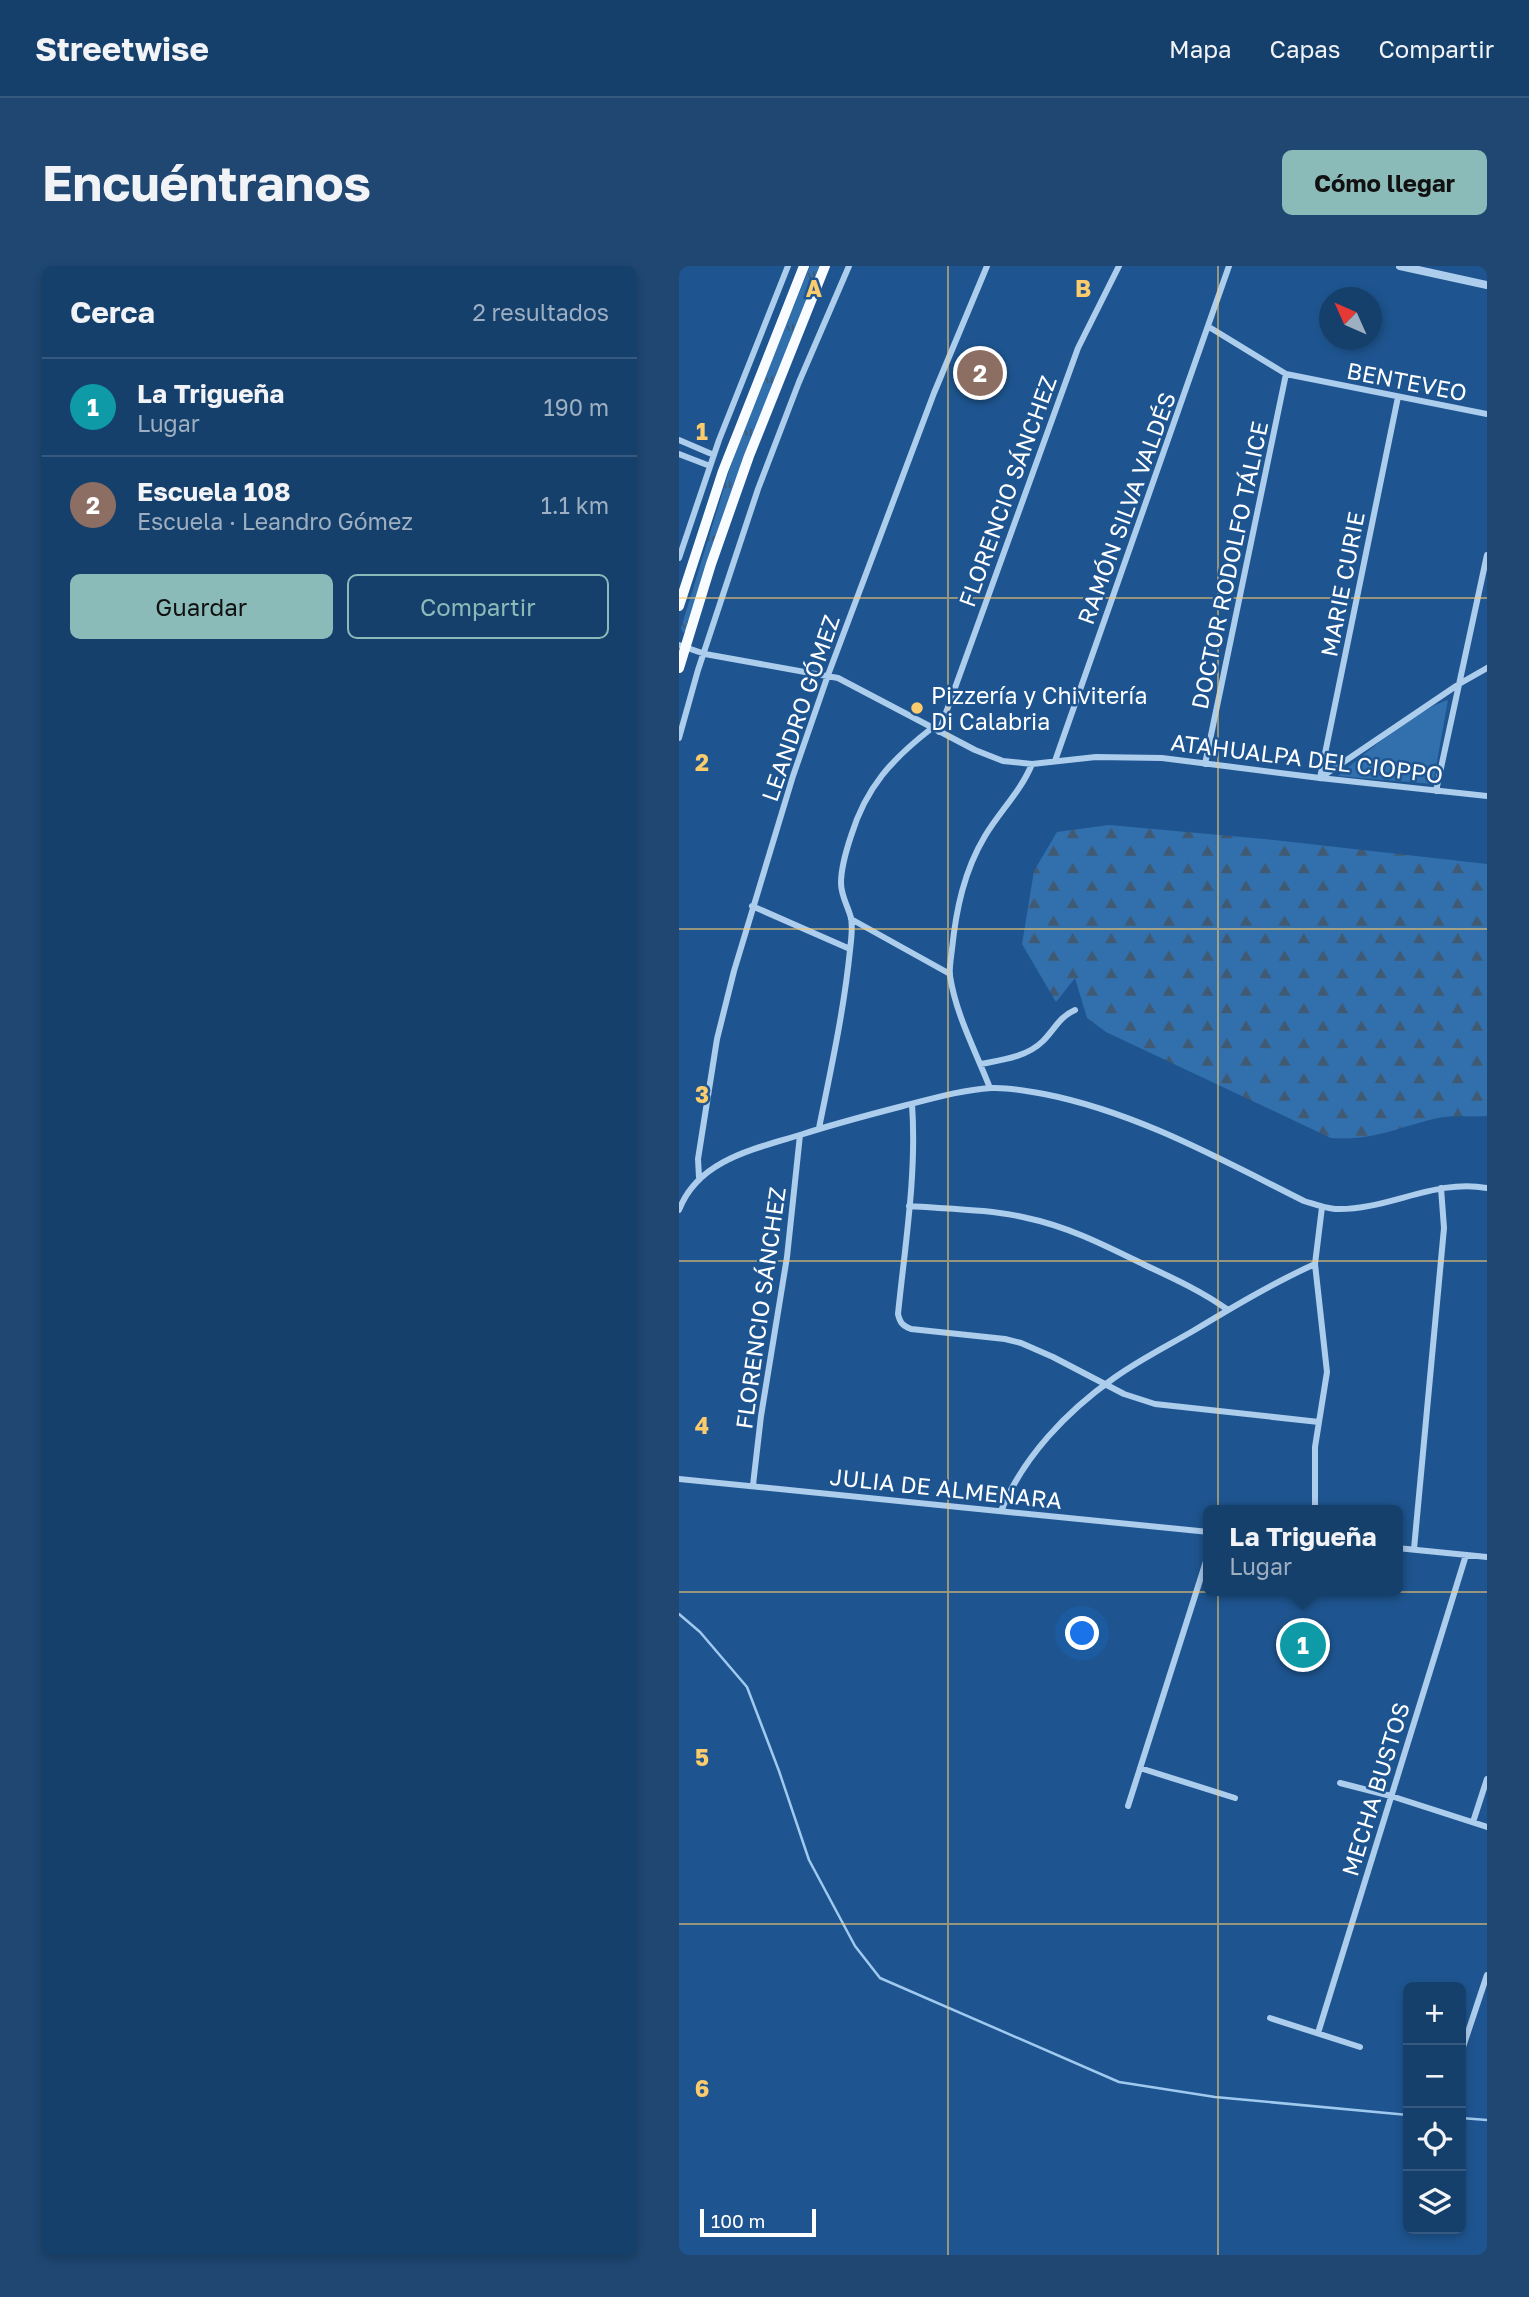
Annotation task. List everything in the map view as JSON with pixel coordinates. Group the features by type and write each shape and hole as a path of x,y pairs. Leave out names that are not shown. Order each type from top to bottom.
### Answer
{"highway":[{"path":"679,606 723,471 804,266"},
{"path":"679,668 682,646 749,456 825,266"}],"street":[{"path":"679,558 714,455 788,266"},
{"path":"679,738 698,670 758,489 799,382 849,266"},
{"name":"LEANDRO GÓMEZ","path":"699,1177 698,1159 717,1038 752,906 828,675 934,393 988,266"},
{"name":"FLORENCIO SÁNCHEZ","path":"939,732 1078,348 1119,266"},
{"name":"RAMÓN SILVA VALDÉS","path":"1055,761 1230,266"},
{"path":"1400,266 1487,285"},
{"name":"BENTEVEO","path":"1209,327 1286,374 1487,414"},
{"name":"DOCTOR RODOLFO TÁLICE","path":"1205,764 1286,374"},
{"name":"MARIE CURIE","path":"1320,778 1398,397"},
{"path":"679,440 714,455"},
{"path":"679,454 710,466"},
{"path":"1436,791 1487,555"},
{"name":"ATAHUALPA DEL CIOPPO","path":"682,646 705,654 828,675 863,690 939,732 1003,761 1032,764 1128,757 1162,758 1487,796"},
{"path":"1320,778 1487,668"},
{"path":"819,1128 844,999 850,949 851,919 842,892 842,871 860,809 871,789 887,768 932,728"},
{"path":"991,1088 956,1003 950,974 958,906 973,861 985,837 1026,779 1032,764"},
{"path":"752,906 850,949"},
{"path":"851,919 950,974"},
{"path":"981,1065 1028,1052 1043,1041 1061,1018 1075,1010"},
{"path":"679,1210 685,1195 699,1177 735,1157 819,1128 972,1090 991,1088 1026,1091 1105,1109 1140,1122 1322,1207 1346,1209 1441,1188 1487,1188"},
{"path":"912,1104 914,1127 899,1320 911,1329 1021,1343 1140,1401 1171,1407 1319,1422"},
{"name":"FLORENCIO SÁNCHEZ","path":"754,1485 761,1416 787,1257 800,1135"},
{"path":"1414,1549 1444,1228 1441,1188"},
{"path":"909,1206 1025,1217 1057,1226 1168,1276 1213,1299 1227,1310"},
{"path":"1315,1505 1315,1447 1327,1362 1315,1264 1322,1207"},
{"path":"1001,1511 1013,1484 1033,1456 1068,1418 1104,1385 1227,1310 1315,1264"},
{"name":"JULIA DE ALMENARA","path":"679,1479 1203,1531"},
{"path":"1403,1548 1487,1557"},
{"name":"MECHA BUSTOS","path":"1318,2033 1466,1555"},
{"path":"1128,1806 1203,1571"},
{"path":"1140,1768 1235,1798"},
{"path":"1473,1822 1487,1779"},
{"path":"1340,1783 1391,1796 1487,1827"},
{"path":"1464,2045 1487,1975"},
{"path":"1478,2002 1487,2003"},
{"path":"1270,2018 1360,2047"}],"green space":[{"path":"810,266 820,266 750,446 687,629 683,633 681,628 734,455"},
{"path":"1448,700 1433,784 1338,776 1407,722 1436,704"},
{"path":"1109,825 1487,864 1487,1116 1444,1117 1374,1135 1331,1138 1106,1032 1087,1018 1075,978 1056,1002 1022,944 1034,871 1057,832"}],"waterway":[{"path":"679,1614 700,1632 747,1687 809,1860 855,1946 880,1978 1119,2082 1215,2097 1403,2115"},
{"path":"1466,2118 1487,2120"}],"place":[{"name":"Escuela 108","path":"980,373"},
{"name":"Pizzería y Chivitería Di Calabria","path":"917,708"},
{"name":"La Trigueña","path":"1303,1645"}]}
